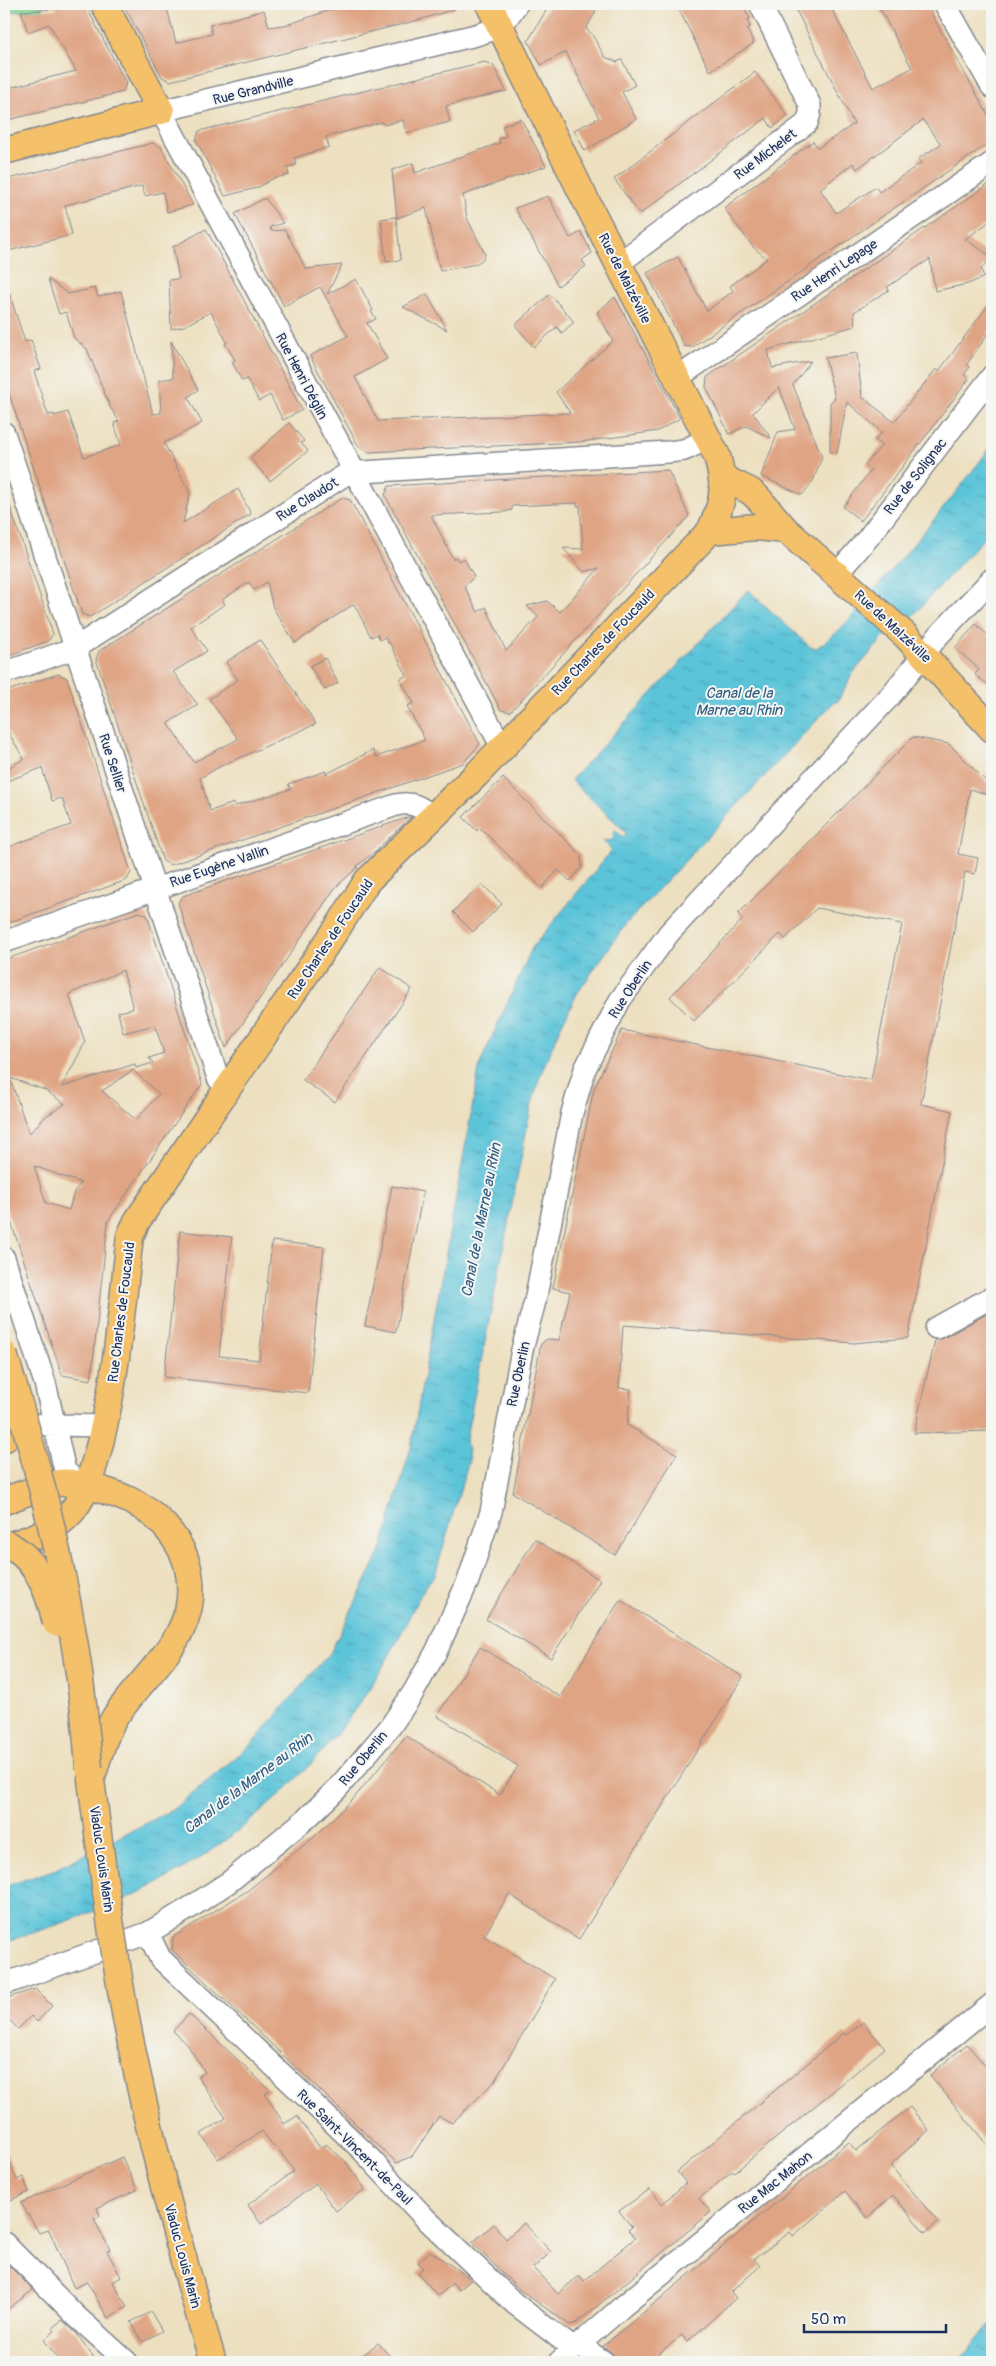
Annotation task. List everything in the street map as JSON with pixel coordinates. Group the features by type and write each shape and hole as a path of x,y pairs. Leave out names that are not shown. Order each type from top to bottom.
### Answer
{"main road":[{"name":"Rue Henri Déglin","path":"104,4 161,112"},
{"name":"Rue de Malzéville","path":"489,4 618,264 717,456 723,478 750,491 786,530 924,654 991,725"},
{"name":"Rue Grandville","path":"4,151 161,112"},
{"name":"Rue Charles de Foucauld","path":"4,1547 39,1537 56,1526 72,1511 86,1486 104,1426 114,1374 130,1236 137,1221 338,927 367,881 502,747 710,531 722,498 723,478"},
{"path":"710,531 756,527 786,530"},
{"name":"Viaduc Louis Marin","path":"4,1354 60,1565 76,1644 85,1703 90,1774 124,2004 140,2086 166,2194 213,2362"},
{"path":"4,1501 57,1483 70,1482 140,1506 153,1515 178,1544 190,1575 192,1594 187,1619 178,1636 143,1683 116,1714 90,1774"},
{"path":"4,1543 23,1554 34,1567 50,1600 62,1653 70,1705 90,1774"}],"street":[{"path":"502,27 517,4"},
{"name":"Rue Michelet","path":"618,264 807,123 810,104 760,4"},
{"path":"945,4 992,87"},
{"name":"Rue Grandville","path":"161,112 466,38 502,27"},
{"name":"Rue Henri Déglin","path":"161,112 502,747"},
{"name":"Rue Henri Lepage","path":"676,378 992,163"},
{"name":"Rue de Solignac","path":"836,574 868,538 992,376"},
{"name":"Rue Sellier","path":"4,433 218,1078 227,1090"},
{"name":"Rue Claudot","path":"4,673 75,648 348,473 668,452 684,450 708,439"},
{"name":"Rue Oberlin","path":"4,1984 148,1933 229,1882 308,1818 362,1761 413,1693 437,1650 468,1581 491,1512 522,1350 535,1301 572,1113 585,1069 620,1000 669,932 890,695 924,654 992,579"},
{"name":"Rue Eugène Vallin","path":"4,942 396,805 406,803 419,806 433,816"},
{"path":"4,1258 45,1383 65,1470 72,1478 86,1486"},
{"path":"936,1328 992,1297"},
{"path":"5,1423 104,1426"},
{"name":"Rue Saint-Vincent-de-Paul","path":"148,1933 160,1958 362,2151 431,2224 515,2304 571,2352 604,2362"},
{"name":"Rue Mac Mahon","path":"571,2352 629,2301 992,2004"},
{"path":"4,2243 76,2316 127,2362"}],"green space":[{"path":"6,4 42,4 42,10 7,12"}],"water":[{"name":"Canal de la Marne au Rhin","path":"992,445 992,529 910,619 901,612 885,636 853,673 838,701 834,702 626,924 578,992 540,1076 531,1107 466,1438 469,1460 435,1575 421,1594 369,1689 335,1736 284,1791 256,1816 195,1861 164,1880 132,1896 68,1921 4,1942 4,1887 56,1869 172,1810 252,1744 331,1651 381,1551 411,1447 480,1064 532,948 612,850 603,841 613,840 615,830 623,837 626,834 571,780 748,590 810,647 816,648 824,643 848,621 906,553"},
{"path":"992,2323 992,2362 958,2362"}],"building":[{"path":"55,4 85,4 126,83 123,92 4,121 4,89 76,71 49,24 28,32 21,11 58,9"},
{"path":"123,4 166,4 176,43 212,34 210,25 264,10 269,27 289,24 336,8 360,4 454,4 455,9 419,20 170,81 162,77"},
{"path":"550,4 584,4 596,11 586,29 591,33 605,57 617,62 622,60 635,85 622,92 636,119 585,151 574,130 599,118 566,52 541,65 528,41"},
{"path":"676,4 742,4 750,19 747,20 750,27 747,29 754,43 710,71"},
{"path":"793,4 829,4 873,88 912,68 880,9 891,4 926,4 992,122 992,141 692,347 684,346 647,273 678,257 707,311 733,291 730,286 767,259 753,247 724,208 813,141 818,148 854,124","holes":["923,120 941,144 918,159 921,163 879,192 876,187 836,213 820,189 853,163 857,169"]},
{"path":"484,62 493,65 506,91 446,106 450,122 406,133 403,120 384,125 382,122 326,137 329,147 294,158 296,165 287,167 289,175 274,178 257,188 225,196 196,140 199,131"},
{"path":"755,72 788,116 772,128 766,118 640,214 614,179"},
{"path":"521,119 546,166 463,195 467,218 485,254 483,259 476,264 440,271 426,208 397,218 392,170 413,163 415,173 500,143 499,139 506,136 502,126"},
{"path":"153,143 161,147 193,205 167,212 163,192 145,196 142,186 65,205 72,235 4,252 4,180"},
{"path":"992,182 992,220 965,239 992,257 981,269 984,277 968,284 935,291 930,259 887,287 889,290 854,312 855,326 768,350 772,368 811,361 793,385 822,457 813,481 802,495 761,476 778,432 795,429 779,387 753,413 771,438 746,426 729,434 706,387 707,377"},
{"path":"548,196 570,238 581,232 592,253 582,260 586,266 558,286 515,208"},
{"path":"265,198 283,223 270,227 271,231 285,230 306,269 342,265 327,294 356,279 373,310 371,311 376,319 367,323 387,359 355,377 378,421 570,413 556,392 613,341 597,312 615,297 680,418 658,431 581,442 368,452 359,447 310,356 348,336 320,287 284,306 235,214"},
{"path":"396,217 401,260 386,262 381,219"},
{"path":"206,229 302,410 283,420 270,395 259,401 247,379 242,381 232,362 235,360 225,343 227,342 211,312 184,326 171,329 169,280 179,279 173,247"},
{"path":"48,279 68,294 95,288 98,297 121,291 153,414 161,413 159,380 173,378 171,341 198,390 188,397 202,423 164,443 190,493 183,523 238,489 251,514 90,617 82,614 4,379 4,287 7,286 25,342 31,340 41,369 34,371 48,415 54,414 54,416 68,412 84,457 121,445 114,423 119,421 110,407 87,349 74,338 66,312 59,314"},
{"path":"427,294 447,330 403,307"},
{"path":"550,294 574,322 562,333 557,327 534,347 515,325"},
{"path":"992,300 992,328 967,364 970,367 964,375 969,379 861,521 843,507 871,470 865,465 882,445 875,440 882,432 847,402 837,453 830,452 830,403 835,398 825,358 857,353 862,397 894,422 936,369 939,371"},
{"path":"289,423 304,441 301,443 308,451 270,481 250,458"},
{"path":"668,470 689,516 510,712 501,710 385,495 389,486","holes":["577,503 577,506 580,506 583,549 563,548 584,572 599,568 560,612 547,601 527,606 538,617 506,651 486,607 478,612 464,586 474,577 464,558 458,561 456,557 453,559 431,515 504,512 512,510 512,506"]},
{"path":"4,495 6,495 53,634 48,641 4,657"},
{"path":"342,498 350,500 480,744 463,763 171,865 163,861 96,659 99,651","holes":["249,582 254,590 267,582 273,608 295,643 354,604 371,637 377,634 380,640 385,637 407,675 400,679 414,703 407,706 425,740 376,757 373,750 326,774 326,771 288,784 291,789 235,806 234,803 210,811 200,778 221,766 316,724 260,640 226,662 238,680 209,699 238,739 194,762 168,723 198,705 173,672 207,651 191,627 225,604 222,600"]},
{"path":"976,624 992,639 992,687 975,675 979,669 955,648"},
{"path":"325,658 338,683 325,690 310,666"},
{"path":"58,674 67,678 131,872 127,880 4,924 4,850 18,843 71,825 62,798 52,801 42,768 4,782 4,770 24,759 4,725 4,692"},
{"path":"913,737 949,744 992,787 992,796 970,789 958,854 978,858 975,874 965,872 921,1104 952,1111 908,1338 854,1343 623,1325 619,1388 631,1389 627,1425 677,1454 615,1555 513,1493 541,1344 547,1339 559,1340 570,1292 553,1288 594,1088 622,1030 871,1080 902,924 817,908 785,939 780,934 694,1021 670,997 743,919 738,914"},
{"path":"503,778 581,855 582,867 570,881 558,870 542,888 480,828 477,831 463,817"},
{"path":"411,817 335,888 226,1048 178,903 183,896"},
{"path":"482,884 502,904 473,932 453,912"},
{"path":"139,912 147,915 202,1084 108,1221 91,1380 62,1375 4,1201 4,960","holes":["123,970 133,1009 118,1012 123,1033 155,1025 164,1053 149,1058 153,1063 136,1068 135,1064 62,1087 85,1042 69,994","133,1070 159,1094 136,1120 102,1091","10,1078 45,1090 65,1104 46,1116 29,1134","34,1166 81,1183 74,1192 69,1210 46,1203"]},
{"path":"380,967 412,989 335,1102 303,1080"},
{"path":"392,1186 423,1192 396,1332 365,1326"},
{"path":"180,1231 232,1237 219,1356 259,1360 272,1241 324,1247 308,1393 164,1377"},
{"path":"992,1311 992,1431 914,1433 935,1340 942,1339"},
{"path":"535,1539 600,1580 551,1658 486,1619"},
{"path":"620,1600 743,1677 579,1939 509,1894 484,1936 555,1979 494,2082 452,2123 439,2116 412,2156 397,2163 172,1950 173,1937 247,1891 314,1837 353,1799 406,1736 500,1795 518,1766 437,1716 480,1647 560,1697"},
{"path":"35,1989 52,2006 37,2022 31,2016 18,2029 4,2014 4,1999"},
{"path":"189,2014 270,2090 265,2094 284,2124 297,2116 320,2148 326,2144 346,2162 365,2189 336,2211 316,2184 261,2224 248,2205 294,2171 276,2146 274,2147 262,2131 218,2159 201,2134 226,2118 198,2077 205,2072 187,2044 173,2031"},
{"path":"863,2022 885,2048 734,2173 732,2171 699,2199 711,2212 577,2323 570,2325 520,2290 472,2243 494,2224 506,2239 524,2223 551,2252 533,2268 558,2294 579,2275 584,2281 635,2238 628,2230 632,2227 619,2211 650,2189 662,2204 686,2183 677,2172 844,2033 846,2036"},
{"path":"967,2044 992,2074 992,2151 930,2075"},
{"path":"910,2107 929,2130 890,2165 938,2222 925,2233 893,2195 867,2218 845,2191 793,2236 790,2232 754,2259 760,2266 731,2292 736,2298 687,2342 682,2335 657,2355 663,2362 616,2362 615,2356 603,2346 849,2142 856,2151"},
{"path":"4,2148 17,2180 23,2177 29,2192 4,2203"},
{"path":"122,2157 137,2190 97,2208 100,2216 94,2219 110,2250 107,2251 121,2277 113,2282 127,2307 108,2318 87,2282 74,2288 49,2230 39,2233 21,2203"},
{"path":"430,2251 471,2280 459,2290 453,2283 438,2296 418,2273 423,2268 418,2262"},
{"path":"4,2261 33,2290 4,2312"},
{"path":"151,2312 162,2331 143,2342 131,2322"},
{"path":"62,2320 77,2334 97,2362 61,2362 44,2340 55,2331 52,2328"},
{"path":"378,2343 395,2362 354,2362"}]}
